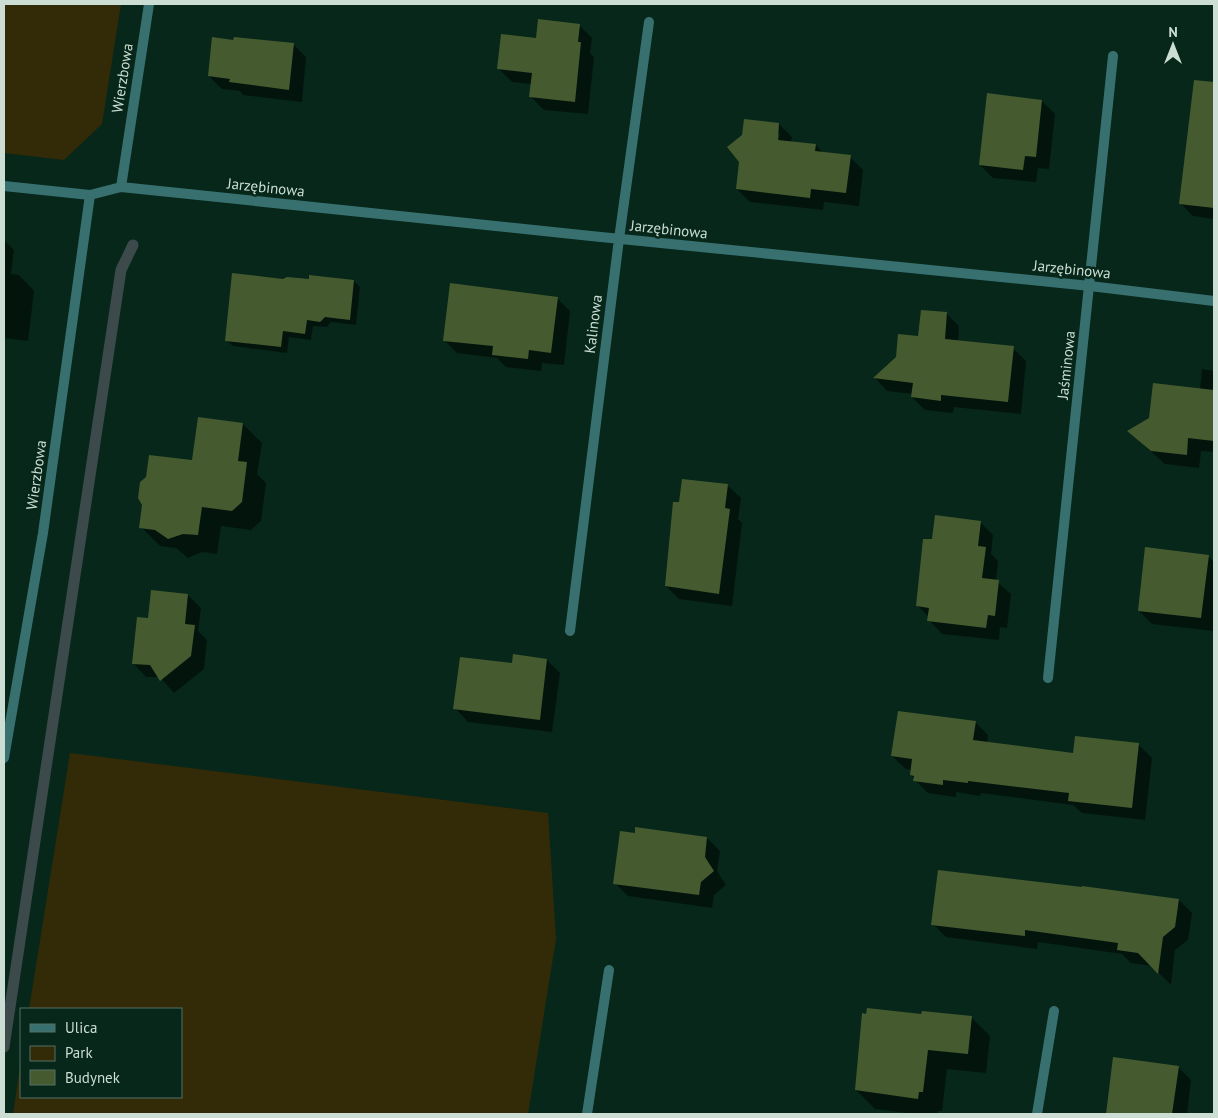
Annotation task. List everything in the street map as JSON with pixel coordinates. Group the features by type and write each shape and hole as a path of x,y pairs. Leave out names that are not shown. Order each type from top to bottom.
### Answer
{"street":[{"name":"Wierzbowa","path":"121,187 148,4"},
{"name":"Kalinowa","path":"570,631 619,239 649,22"},
{"name":"Jaśminowa","path":"1048,678 1113,56"},
{"path":"4,186 90,195 121,187"},
{"name":"Jarzębinowa","path":"121,187 1090,286 1214,301"},
{"name":"Wierzbowa","path":"4,758 43,533 90,195"},
{"path":"587,1114 609,970"},
{"path":"1037,1114 1054,1011"}],"green space":[{"path":"4,4 121,4 102,124 64,160 4,153"},
{"path":"70,753 548,813 556,939 528,1114 13,1114 20,1067 20,1098 182,1098 182,1008 29,1008"}],"building":[{"path":"538,19 580,24 578,42 581,42 575,102 529,97 532,73 497,69 501,34 536,38"},
{"path":"212,37 233,40 234,37 294,43 289,90 229,82 230,79 208,76"},
{"path":"1194,80 1214,82 1214,208 1179,204"},
{"path":"987,93 1042,100 1036,157 1025,156 1023,170 979,165"},
{"path":"744,119 779,123 778,140 816,144 815,151 851,155 846,193 811,189 810,198 736,189 739,162 727,147 742,135"},
{"path":"232,273 283,279 287,277 309,279 309,275 354,280 350,320 325,317 320,322 307,320 305,334 283,331 281,347 225,341"},
{"path":"450,283 558,297 551,353 529,350 528,359 492,355 493,346 443,341"},
{"path":"921,310 947,312 945,339 1014,346 1008,402 941,395 941,401 911,397 913,383 873,378 896,357 898,334 918,336"},
{"path":"1153,383 1214,390 1214,441 1188,438 1187,455 1151,451 1127,431 1149,418"},
{"path":"198,417 243,423 238,461 247,462 242,502 232,511 202,507 198,535 183,534 168,539 155,530 139,528 142,505 138,498 140,482 146,477 149,455 192,460"},
{"path":"682,479 728,484 725,508 730,509 719,594 665,586 673,502 679,502"},
{"path":"935,515 981,521 978,546 986,547 982,578 999,580 995,616 988,615 986,628 927,621 929,608 916,606 923,539 932,539"},
{"path":"1145,547 1209,555 1201,618 1138,611"},
{"path":"151,590 188,594 185,624 195,625 191,656 160,681 150,665 132,664 137,617 148,618"},
{"path":"513,654 547,659 540,720 453,709 460,657 512,663"},
{"path":"898,711 976,721 973,740 1073,753 1075,736 1139,743 1132,808 1068,801 1069,793 968,781 968,783 943,780 943,785 913,781 914,776 910,775 912,759 891,756"},
{"path":"635,827 707,837 705,857 714,871 701,882 699,895 613,884 620,831 635,833"},
{"path":"938,870 1179,899 1175,927 1163,937 1158,974 1138,953 1117,950 1118,943 1025,930 1025,936 931,925"},
{"path":"867,1008 921,1014 922,1011 972,1016 968,1054 928,1050 923,1092 919,1092 918,1099 855,1090 862,1013 866,1014"},
{"path":"1113,1057 1179,1066 1172,1114 1106,1114"}],"waterway":[{"path":"4,1047 121,270 133,245"}]}
